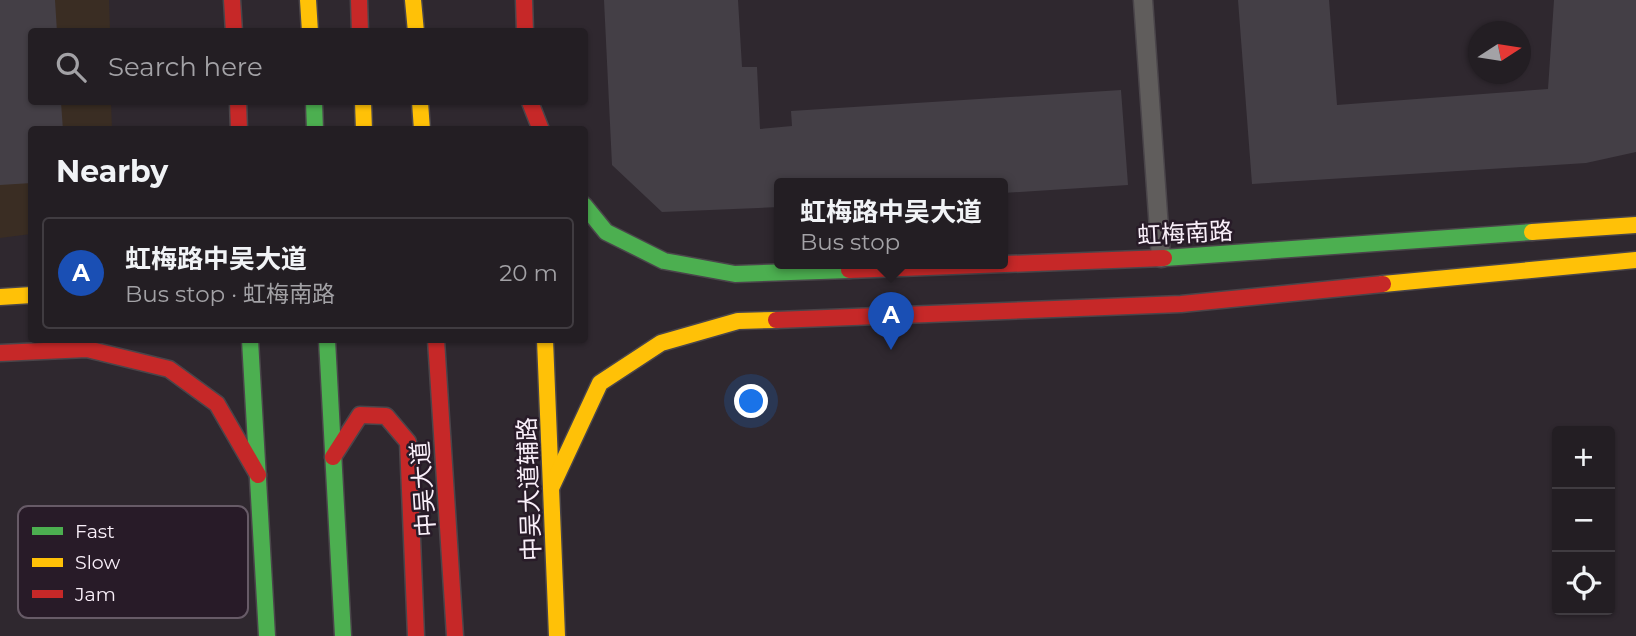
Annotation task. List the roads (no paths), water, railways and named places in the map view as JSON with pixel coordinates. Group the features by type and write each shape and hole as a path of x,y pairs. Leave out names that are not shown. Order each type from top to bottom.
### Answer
{"main road":[{"path":"232,0 234,28"},
{"path":"308,0 310,28"},
{"path":"359,0 360,28"},
{"path":"414,0 415,28"},
{"path":"524,0 526,28"},
{"path":"314,105 316,126"},
{"path":"363,105 364,126"},
{"path":"420,105 422,126"},
{"path":"530,105 532,126"},
{"path":"531,105 539,126"},
{"name":"虹梅南路","path":"588,210 606,232 653,256 735,274 868,269"},
{"name":"虹梅南路","path":"1008,264 1161,258 1636,225"},
{"path":"552,486 600,383 661,343 738,321 1181,304 1636,260"},
{"path":"0,297 28,295"},
{"path":"250,343 267,636"},
{"path":"327,343 343,636"},
{"name":"中吴大道","path":"436,343 455,636"},
{"name":"中吴大道辅路","path":"545,343 557,636"},
{"path":"0,353 87,348 169,369 217,404 258,475"},
{"path":"333,457 360,415 386,416 408,442 416,636"}],"lane":[{"path":"1143,0 1161,258"}],"place":[{"name":"虹梅路中吴大道","path":"891,350"}]}
